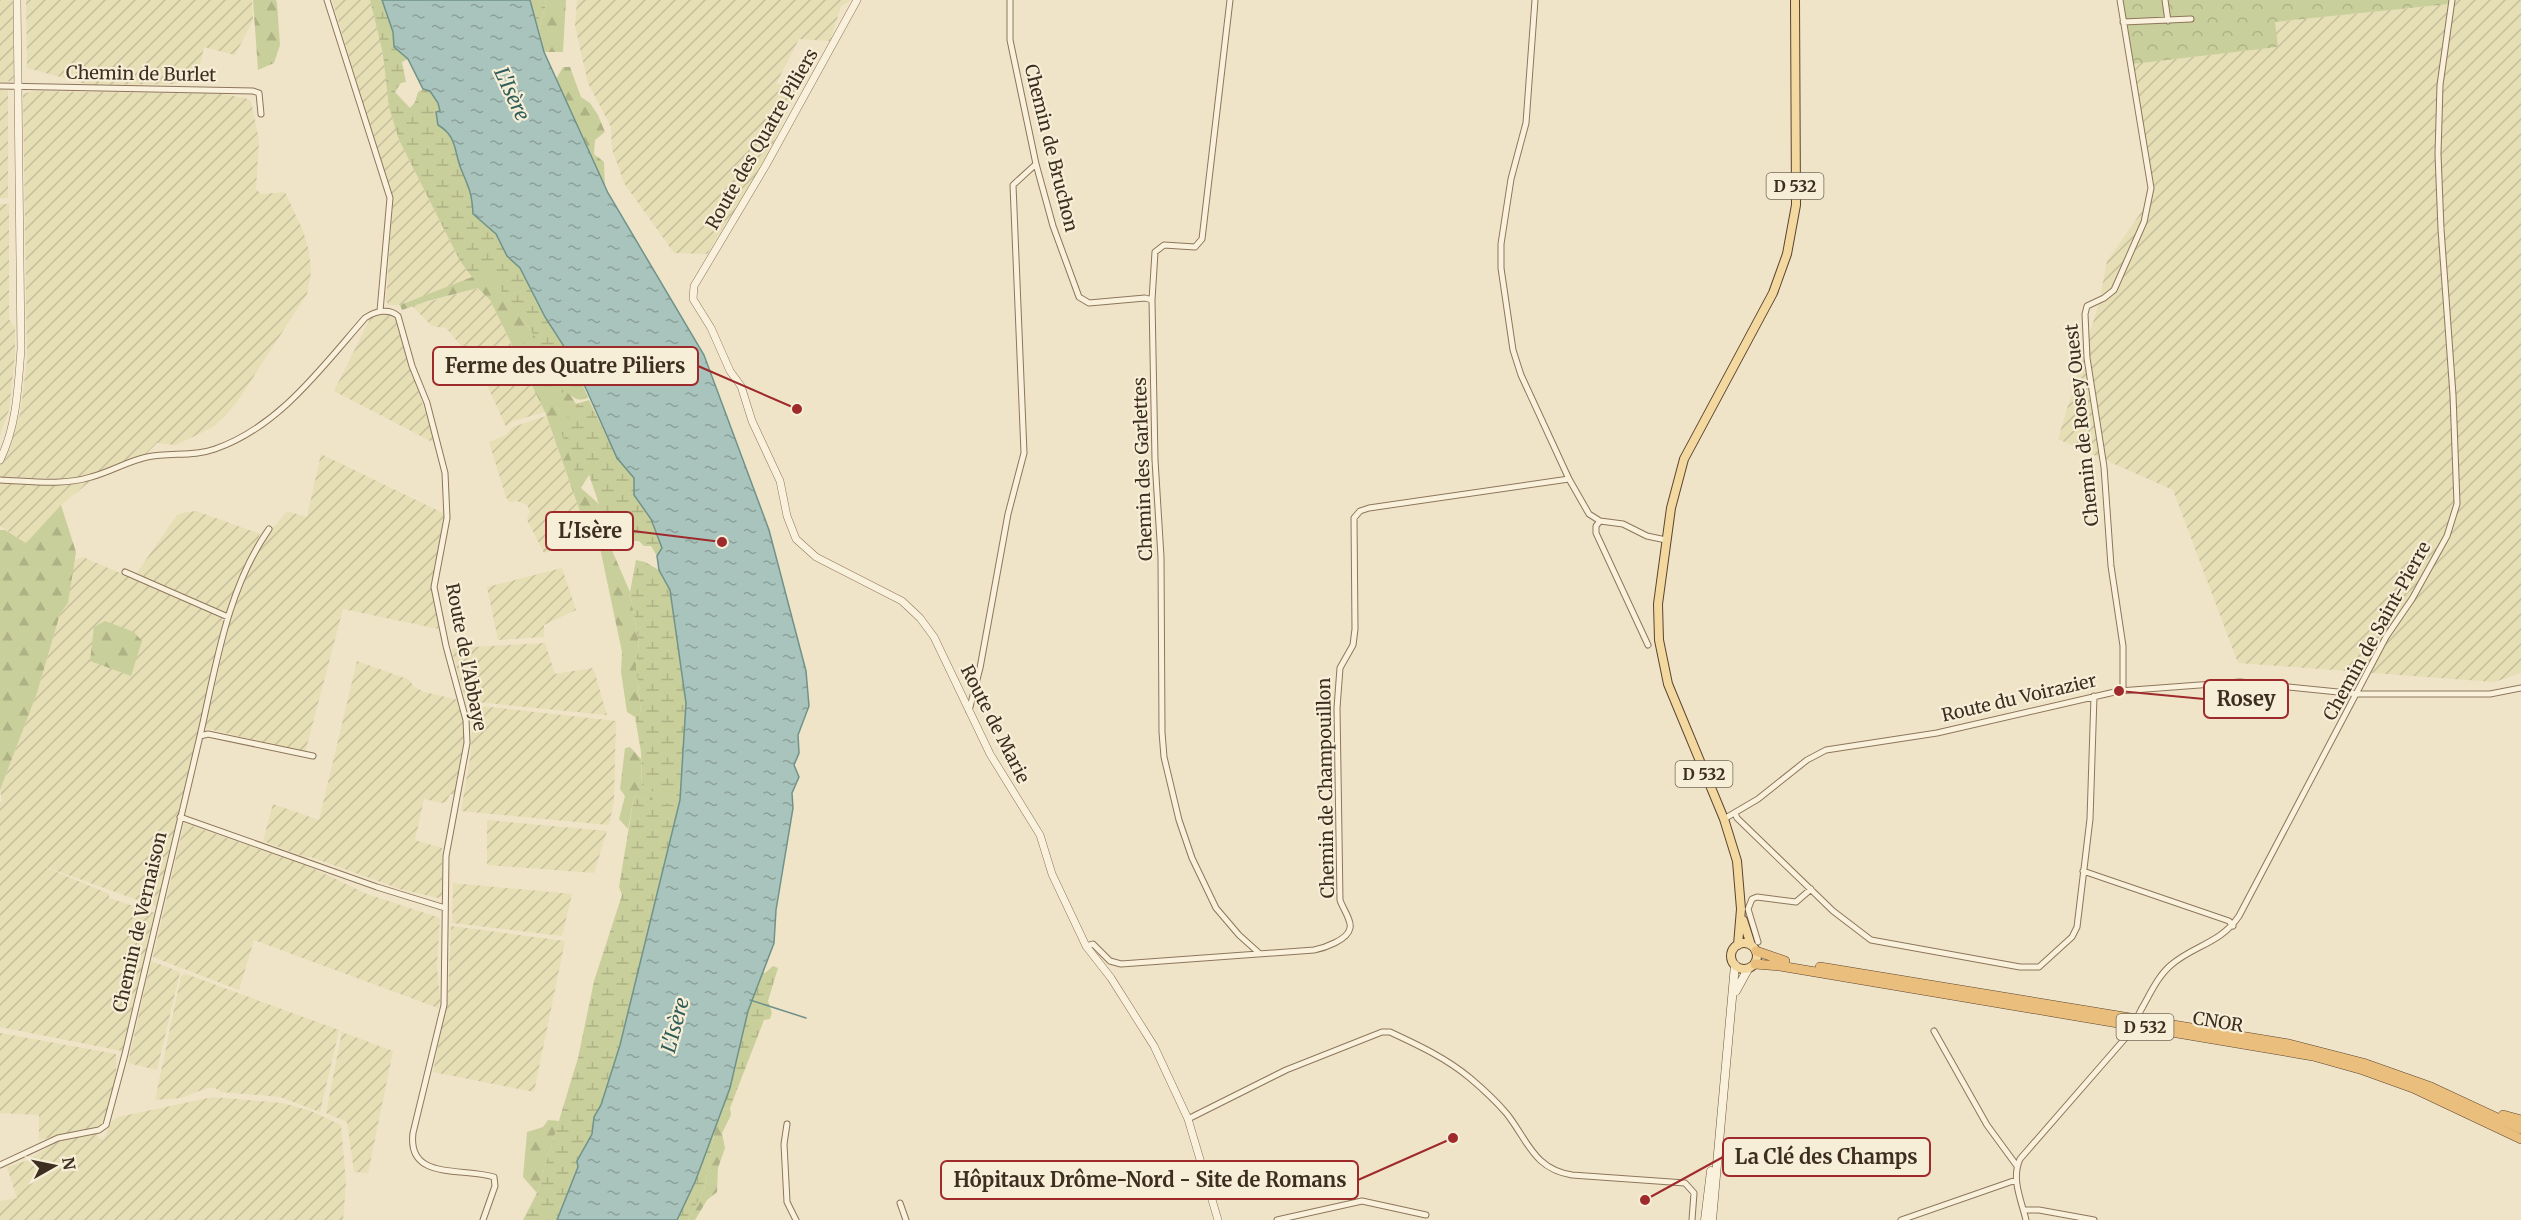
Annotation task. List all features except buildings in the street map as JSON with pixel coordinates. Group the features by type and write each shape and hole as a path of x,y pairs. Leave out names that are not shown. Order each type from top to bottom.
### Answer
{"highway":[{"name":"CNOR","path":"1755,946 1780,960 2289,1044 2363,1063 2431,1087 2521,1129"},
{"name":"CNOR","path":"1751,966 1780,966 2288,1051 2391,1079 2521,1138"},
{"path":"2431,1087 2521,1120"},
{"path":"2459,1109 2521,1145"}],"main road":[{"name":"D 532","path":"1738,945 1741,909 1737,861 1724,819 1676,708 1663,664 1658,604 1666,540 1675,491 1684,459 1773,293 1787,254 1796,205 1795,0"},
{"name":"D 532","path":"1741,909 1755,946"},
{"path":"1712,1220 1735,965 1732,955 1738,945 1755,946 1751,966 1732,1004"},
{"path":"1735,965 1751,966"},
{"path":"1705,1220 1721,1116"}],"street":[{"path":"0,460 12,431 17,402 21,349 17,0"},
{"path":"0,480 75,481 90,478 148,457 200,452 241,438 273,416 365,318 380,311 390,198 327,0"},
{"name":"Route des Quatre Piliers","path":"693,294 694,286 766,165 857,0"},
{"name":"Chemin de Bruchon","path":"1010,0 1010,40 1036,164 1053,226 1079,297 1089,303 1145,298 1152,300"},
{"name":"Chemin des Garlettes","path":"1230,0 1202,240 1195,247 1164,244 1159,246 1155,252 1152,300 1155,460 1161,557 1162,732 1164,758 1182,830 1192,858 1216,908 1258,953"},
{"path":"1535,0 1526,123 1511,179 1501,244 1501,268 1513,350 1521,375 1582,505 1600,521 1623,524 1647,536 1666,540"},
{"name":"Chemin de Rosey Ouest","path":"2120,0 2151,188 2144,222 2114,290 2087,306 2085,314 2086,358 2104,467 2111,566 2123,646 2123,691"},
{"path":"2164,0 2168,21"},
{"name":"Chemin de Saint-Pierre","path":"2017,1166 2020,1159 2128,1035 2158,980 2171,965 2216,940 2233,926 2358,694 2386,637 2412,598 2447,536 2457,504 2453,395 2438,154 2440,85 2452,0"},
{"path":"2123,22 2191,19"},
{"name":"Chemin de Burlet","path":"0,86 253,91 259,93 261,97 261,114"},
{"path":"969,712 980,668 1008,514 1024,453 1013,185 1036,164"},
{"name":"Route de Marie","path":"693,294 693,299 711,328 730,371 741,386 752,421 780,481 787,516 796,539 816,557 902,601 920,618 934,637 996,764 1040,835 1052,874 1086,946 1111,978 1154,1046 1188,1119 1218,1220"},
{"name":"Route de l'Abbaye","path":"380,311 392,312 400,318 403,338 427,403 443,461 448,493 446,532 434,587 446,645 466,720 467,743 448,838 444,1005 413,1132 412,1148 416,1158 428,1167 494,1177 495,1186 483,1220"},
{"name":"Chemin de Champouillon","path":"1258,953 1330,947 1350,930 1351,925 1340,900 1337,708 1340,668 1353,645 1355,629 1354,518 1360,511 1369,508 1569,479"},
{"path":"1600,521 1596,526 1596,533 1648,645"},
{"path":"180,817 228,617 259,543 269,528"},
{"path":"125,572 228,617"},
{"name":"Route du Voirazier","path":"1724,819 1758,799 1807,760 1826,750 1937,733 2123,691 2240,682 2358,694 2490,694 2521,688"},
{"path":"1735,813 1737,818 1833,911 1874,942 2030,969 2039,967 2074,934 2077,927 2090,819 2094,696"},
{"path":"200,736 208,734 313,756"},
{"name":"Chemin de Vernaison","path":"0,1165 49,1142 99,1130 105,1125 125,1054 180,817 377,887 445,908"},
{"path":"2083,872 2229,921 2233,926"},
{"path":"1755,946 1748,909 1752,899 1757,897 1796,902 1810,889"},
{"path":"1086,946 1093,944 1110,961 1121,964 1258,953"},
{"path":"1934,1031 1987,1125 2017,1166 2016,1180 2026,1220"},
{"path":"1188,1119 1286,1070 1382,1032 1390,1032 1436,1054 1469,1077 1501,1107 1542,1164 1558,1173 1572,1175 1685,1183 1694,1193 1692,1220"},
{"path":"787,1124 784,1144 787,1202 796,1220"},
{"path":"1900,1220 2016,1180"},
{"path":"1277,1220 1356,1201 1374,1202 1426,1215"},
{"path":"900,1203 906,1220"},
{"path":"2024,1210 2039,1210 2094,1220"}],"shaded area":[{"path":"0,0 13,0 14,81 0,82"},
{"path":"26,0 252,0 253,20 235,55 204,47 197,79 173,84 90,85 27,68"},
{"path":"332,0 370,0 399,140 460,261 472,277 400,305 389,305 386,301 393,202"},
{"path":"577,0 851,0 841,6 830,41 799,39 776,84 798,86 765,162 707,254 674,253 624,183 612,149 611,127 588,83 575,26"},
{"path":"2449,0 2521,0 2521,673 2494,682 2238,663 2173,490 2058,439 2099,303 2107,261 2154,194 2133,64 2278,47 2274,22 2448,4"},
{"path":"0,90 8,90 8,198 0,198"},
{"path":"33,91 222,94 251,101 259,140 256,189 261,194 285,192 303,231 309,251 311,272 307,294 237,402 226,415 213,427 176,445 157,443 146,454 77,479 0,477 0,466 20,414 27,361 23,94"},
{"path":"0,204 9,204 9,319 15,327 15,355 9,410 0,435"},
{"path":"479,288 490,300 545,412 513,421 506,427 479,367 446,328 432,326 412,306"},
{"path":"379,314 392,314 398,321 399,333 436,444 334,391 370,319"},
{"path":"546,416 590,540 544,553 527,520 530,511 527,505 517,501 509,502 506,497 489,442 506,435 513,427"},
{"path":"321,454 445,514 432,587 439,629 343,609 305,753 205,728 231,617 260,544 287,511 307,517"},
{"path":"93,479 61,505 26,543 0,526 0,483 73,484"},
{"path":"196,511 260,534 226,615 136,574 177,515"},
{"path":"83,557 221,617 224,623 157,907 40,865 109,894 109,898 155,913 122,1051 0,1027 0,803 2,801 0,790 37,693 60,614 68,603 74,560"},
{"path":"562,568 576,610 544,625 544,637 498,640 487,587"},
{"path":"545,643 555,674 592,668 594,670 607,715 466,701 452,651 455,648"},
{"path":"357,661 410,680 413,686 424,692 459,700 464,720 465,741 455,795 450,794 446,802 442,803 424,799 415,840 442,848 442,896 438,898 403,890 263,841 273,804 319,820"},
{"path":"472,705 616,721 614,801 609,825 461,811 471,753"},
{"path":"487,820 607,831 594,873 487,865"},
{"path":"184,823 308,866 367,894 440,918 437,965 440,1001 438,1008 254,940 239,990 153,957"},
{"path":"453,883 572,894 562,936 452,923"},
{"path":"451,926 565,941 534,1092 433,1072 448,997"},
{"path":"151,961 180,972 157,1070 128,1063"},
{"path":"186,974 339,1030 320,1112 280,1097 221,1092 215,1088 207,1088 181,1098 155,1100 181,976"},
{"path":"342,1032 393,1051 368,1173 354,1172 347,1122 326,1113"},
{"path":"0,1033 116,1054 116,1081 107,1117 102,1124 94,1128 39,1140 39,1115 0,1113"},
{"path":"213,1097 283,1103 311,1111 341,1125 346,1183 343,1220 0,1220 0,1201 17,1198 7,1167 26,1161 58,1141 97,1134 99,1139 104,1139 112,1121 118,1117"}],"green space":[{"path":"253,0 276,0 280,45 274,63 258,70"},
{"path":"370,0 382,0 393,32 394,47 408,59 402,62 406,82 401,83 395,92 410,108 418,92 423,89 430,91 438,103 446,129 455,143 460,167 473,194 473,214 496,234 507,256 520,268 545,317 574,362 588,398 574,398 566,392 548,395 543,386 547,382 546,373 535,368 519,335 536,338 489,274 472,277 460,261 399,140 389,107 383,54"},
{"path":"530,0 547,0 539,30"},
{"path":"547,0 566,0 563,52 544,52 539,30"},
{"path":"2123,0 2449,0 2449,4 2275,22 2278,47 2133,64"},
{"path":"563,67 570,67 581,97 590,103 605,132 595,140 594,154 604,162 605,187 556,79"},
{"path":"489,273 537,339 520,336 546,373 547,382 569,393 576,404 581,488 599,504 594,516 603,542 590,540 545,412 490,300 478,288 402,310 400,305 472,277"},
{"path":"589,400 617,458 634,478 634,496 651,519 662,548 657,556 651,546 644,546 639,541 625,541 622,536 603,542 594,516 599,504 589,475 581,488 561,432 566,418 575,412 576,404"},
{"path":"61,505 76,552 68,603 60,614 37,693 0,790 0,530 5,530 26,543"},
{"path":"607,544 611,548 630,592 639,644 636,663 641,713 635,717 627,712 621,672 622,652 600,548"},
{"path":"636,560 659,570 670,590 686,703 680,800 620,1045 601,1105 594,1117 592,1134 577,1161 578,1167 557,1220 523,1220 537,1193 578,1058 594,981 622,895 619,887 634,796 674,805 672,800 642,787 641,752 635,717 641,713 636,663 639,644 630,592"},
{"path":"105,621 134,632 142,641 131,676 90,661 94,627"},
{"path":"630,747 641,759 642,787 673,800 674,806 634,796 628,829 619,819 625,796 620,789 625,748"},
{"path":"773,966 778,968 768,1001 772,1013 770,1019 764,1020 730,1108 721,1110 730,1088 748,1011 763,972 765,973"},
{"path":"730,1108 731,1115 722,1133 725,1148 718,1168 717,1192 707,1200 695,1220 688,1220 704,1190 717,1118 721,1110"},
{"path":"717,1118 704,1190 688,1220 677,1220 695,1182"},
{"path":"548,1120 559,1121 537,1193 523,1177 527,1132 543,1127"}],"water":[{"path":"382,0 530,0 544,52 608,193 704,355 769,530 806,671 809,706 798,735 799,753 794,765 799,777 792,793 793,808 776,910 774,943 748,1011 730,1088 695,1182 677,1220 557,1220 578,1167 577,1161 592,1134 594,1117 601,1105 620,1045 680,800 686,703 670,590 659,570 657,556 662,548 651,519 634,495 634,478 617,458 574,362 545,317 520,268 507,256 496,234 473,214 470,191 454,144 449,134 438,125 436,112 440,111 438,103 430,91 423,89 408,59 394,47 393,32"}],"waterway":[{"path":"750,1000 806,1018"}],"place":[{"name":"Ferme des Quatre Piliers","path":"797,409"},
{"name":"L'Isère","path":"722,542"},
{"name":"Rosey","path":"2119,691"},
{"name":"Hôpitaux Drôme-Nord - Site de Romans","path":"1453,1138"},
{"name":"La Clé des Champs","path":"1645,1200"}]}
